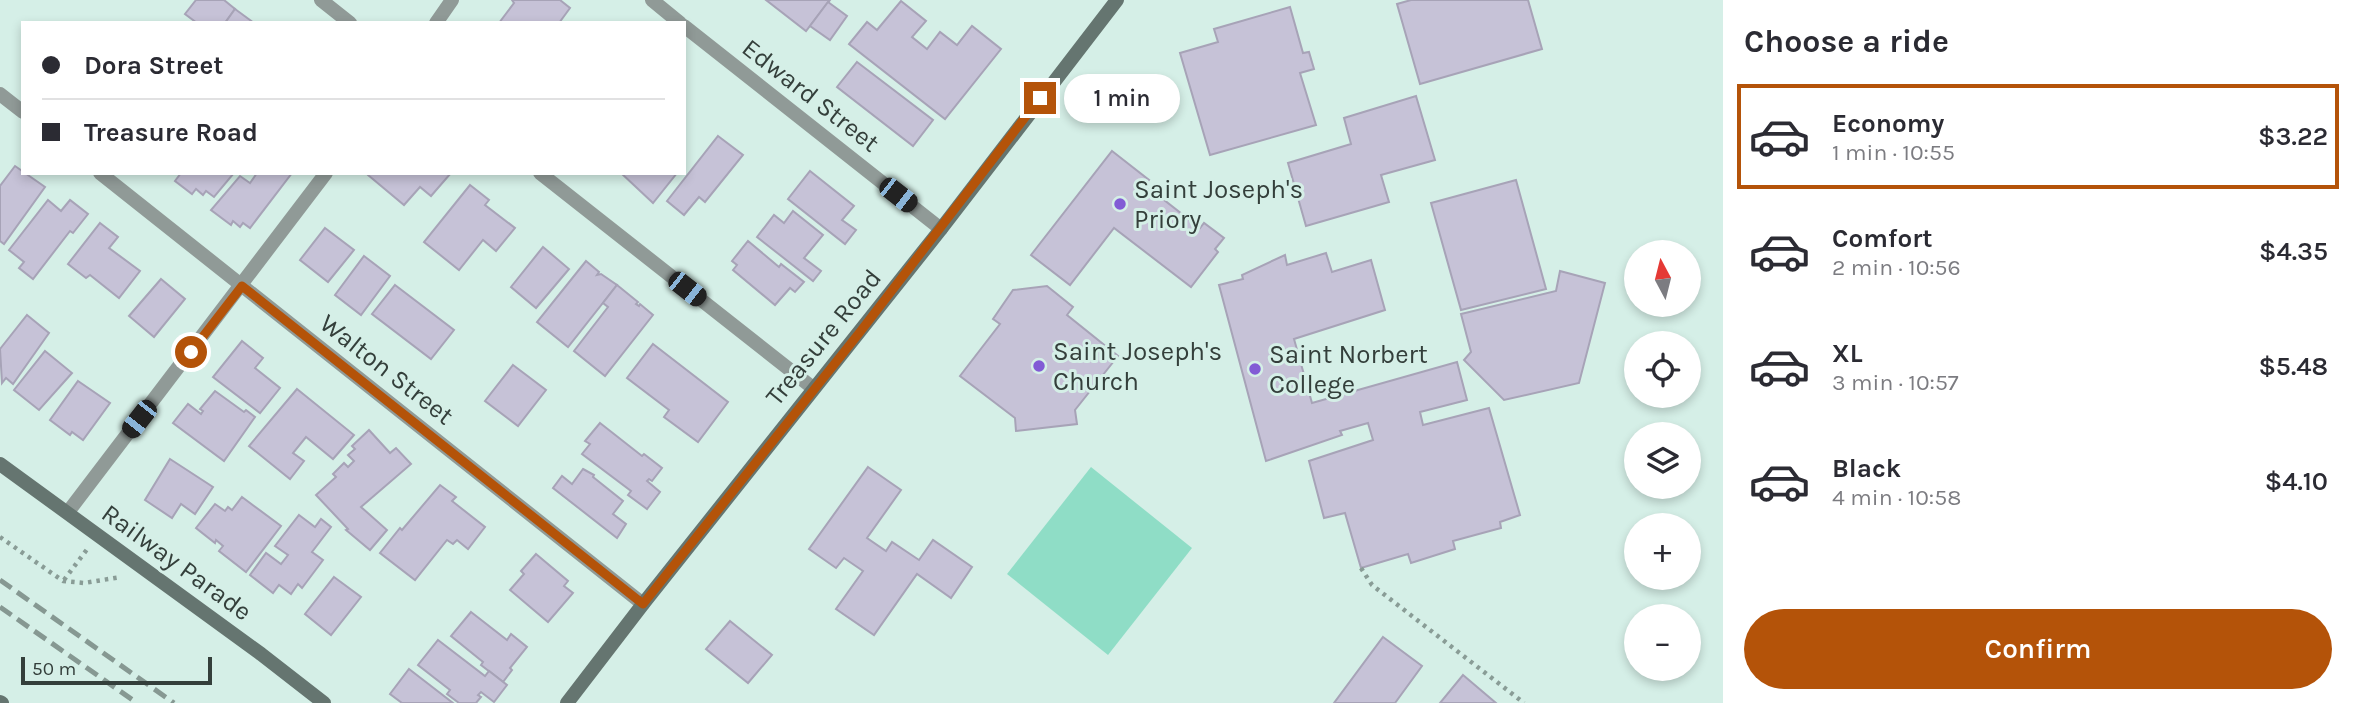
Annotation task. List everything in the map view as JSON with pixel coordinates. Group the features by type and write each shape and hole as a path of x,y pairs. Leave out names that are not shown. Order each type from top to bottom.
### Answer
{"street":[{"path":"321,0 347,21"},
{"path":"437,21 452,0"},
{"name":"Edward Street","path":"652,0 678,21"},
{"name":"Treasure Road","path":"567,703 941,229 1117,0"},
{"name":"Edward Street","path":"686,27 941,229"},
{"path":"0,94 21,110"},
{"name":"Walton Street","path":"103,175 643,604"},
{"path":"68,512 325,175"},
{"path":"543,175 813,388"},
{"name":"Railway Parade","path":"0,464 324,703"}],"path":[{"path":"63,581 98,535"},
{"path":"0,537 63,581 84,583 126,576"},
{"path":"1361,568 1372,585 1524,703"}],"green space":[{"path":"1091,467 1192,548 1108,655 1007,574"}],"building":[{"path":"196,0 224,0 235,9 226,21 194,21 185,14"},
{"path":"512,0 560,0 570,8 560,21 500,21 514,3"},
{"path":"766,0 830,0 806,31"},
{"path":"1411,0 1528,0 1542,49 1420,84 1397,4"},
{"path":"901,1 926,21 912,37 927,49 940,32 957,45 972,26 1001,49 945,119 849,44 867,22 877,30"},
{"path":"828,2 847,16 830,40 810,26"},
{"path":"1290,7 1303,53 1309,52 1314,69 1300,73 1316,125 1210,155 1180,53 1218,42 1214,29"},
{"path":"235,9 251,21 226,21"},
{"path":"857,62 933,120 913,146 837,87"},
{"path":"1416,96 1435,160 1381,175 1389,202 1306,226 1288,163 1351,144 1344,118"},
{"path":"718,136 743,155 705,202 699,197 684,215 667,201"},
{"name":"Saint Joseph's Priory","path":"1112,151 1149,180 1145,185 1200,228 1204,223 1224,238 1215,249 1218,252 1191,287 1114,228 1070,285 1031,255"},
{"path":"15,166 21,170 21,175 28,175 45,187 4,244 0,241 0,186"},
{"path":"810,171 854,206 842,220 856,230 845,244 788,199"},
{"path":"180,175 232,175 214,197 206,191 203,195 196,189 192,194 175,181"},
{"path":"256,175 290,175 250,228 243,223 240,227 233,221 231,225 211,210 240,176 250,183"},
{"path":"368,175 449,175 431,196 420,187 404,205"},
{"path":"623,175 675,175 653,203"},
{"path":"1516,180 1546,289 1461,310 1431,203"},
{"path":"470,185 489,200 485,205 515,228 496,251 483,240 459,270 424,242"},
{"path":"48,200 61,211 70,200 88,214 73,233 70,231 33,279 19,268 24,262 9,250"},
{"path":"793,211 823,235 804,258 821,271 813,281 757,237 774,215 784,223"},
{"path":"100,223 118,237 109,248 140,271 119,298 90,275 86,278 68,264"},
{"path":"325,228 354,250 328,282 300,260"},
{"path":"748,241 779,267 781,264 804,282 795,292 790,288 775,305 733,270 737,265 732,261"},
{"path":"543,247 569,269 536,308 511,287"},
{"path":"1326,253 1332,272 1371,260 1385,310 1294,339 1312,403 1457,362 1467,400 1420,412 1423,425 1489,408 1520,515 1500,522 1501,528 1453,541 1455,549 1411,563 1408,554 1361,568 1345,513 1324,518 1309,461 1373,440 1368,423 1340,431 1342,435 1266,461 1219,285 1243,279 1242,275 1285,255 1287,265"},
{"path":"364,256 390,276 361,315 335,295"},
{"path":"586,261 599,272 597,275 601,274 617,285 568,347 537,322"},
{"path":"1560,271 1605,283 1579,383 1504,400 1464,360 1471,352 1461,314 1556,291"},
{"path":"161,279 185,299 154,337 129,316"},
{"path":"395,285 454,330 431,359 372,314"},
{"path":"617,285 638,302 636,304 640,304 653,315 605,376 574,351 608,307 603,303"},
{"name":"Saint Joseph's Church","path":"1047,286 1073,307 1067,315 1118,356 1075,410 1077,424 1016,431 1015,418 960,376 1000,324 993,319 1013,290"},
{"path":"27,315 49,333 13,384 6,378 2,383 0,349"},
{"path":"242,341 263,358 255,368 280,388 260,413 213,377"},
{"path":"653,344 728,402 698,442 664,417 669,410 627,378"},
{"path":"45,351 72,373 39,410 14,390"},
{"path":"513,365 546,390 518,426 485,401"},
{"path":"78,381 110,403 83,440 72,432 70,435 50,420"},
{"path":"297,389 354,435 333,459 306,437 293,453 304,461 290,479 249,446"},
{"path":"215,391 255,417 224,461 173,423 188,404 201,414 203,411 200,409"},
{"path":"600,423 662,468 652,481 647,481 660,492 647,509 628,495 631,491 582,454 590,444 585,441"},
{"path":"369,430 390,453 396,448 411,464 361,507 387,530 370,550 346,530 348,529 316,495 336,477 333,474 344,463 348,467 354,461 348,455 355,449 352,446"},
{"path":"170,459 213,487 195,514 181,504 172,518 145,500"},
{"path":"868,467 901,490 867,538 886,551 892,542 919,560 933,540 972,567 951,598 917,574 874,635 836,609 863,571 844,558 836,568 809,549"},
{"path":"583,469 594,475 593,477 623,501 613,514 626,524 617,538 553,488 562,476 572,484"},
{"path":"440,485 456,497 452,501 485,527 468,549 457,540 453,544 447,540 415,580 380,553"},
{"path":"242,497 281,526 246,572 219,551 223,546 196,528 215,504 225,511 228,507 232,510"},
{"path":"299,515 315,527 321,519 331,527 312,552 323,560 302,588 298,584 291,594 279,585 273,593 250,575 266,553 281,564 288,555 275,546"},
{"path":"536,554 568,581 564,586 573,593 548,622 510,590 524,574 521,571"},
{"path":"334,577 361,597 331,635 305,614"},
{"path":"471,612 507,640 511,634 527,647 510,668 512,670 503,682 451,636"},
{"path":"730,621 772,655 748,683 706,649"},
{"path":"1383,637 1422,666 1395,703 1334,703"},
{"path":"438,640 485,676 489,671 507,685 494,702 481,692 476,703 459,703 447,694 450,690 418,665"},
{"path":"409,669 453,703 402,703 390,694"},
{"path":"1463,675 1496,703 1440,703"}],"railway":[{"path":"0,580 174,703"},
{"path":"0,607 137,703"}],"place":[{"name":"Saint Joseph's Priory","path":"1120,204"},
{"name":"Saint Joseph's Church","path":"1039,366"},
{"name":"Saint Norbert College","path":"1255,369"}],"route":[{"path":"191,352 242,286 643,604 941,229 1040,98"}]}
